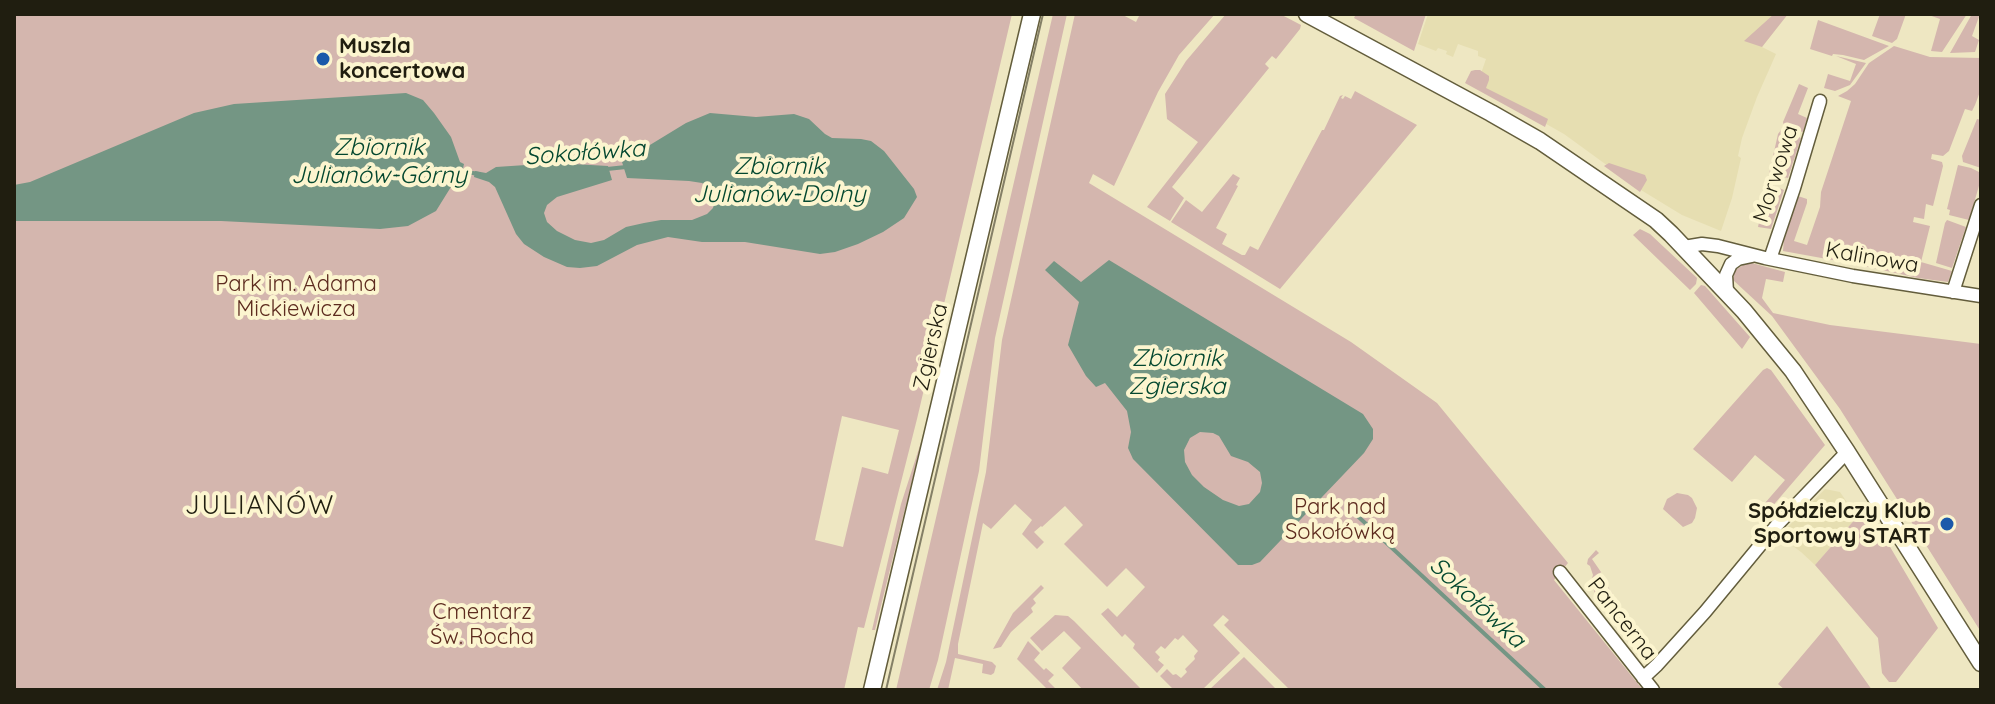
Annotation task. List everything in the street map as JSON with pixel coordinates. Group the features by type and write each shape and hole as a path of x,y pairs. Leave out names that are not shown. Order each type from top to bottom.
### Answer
{"street":[{"name":"Zgierska","path":"872,690 1032,14"},
{"path":"1307,14 1540,141 1656,220 1727,292 1793,371 1981,663"},
{"name":"Morwowa","path":"1763,258 1794,188 1820,101"},
{"path":"1953,292 1981,205"},
{"name":"Kalinowa","path":"1684,247 1709,244 1853,276 1981,296"},
{"path":"1727,292 1726,275 1731,264 1738,259 1763,258"},
{"path":"1643,678 1705,612 1776,526 1847,452"},
{"name":"Pancerna","path":"1560,572 1653,690"}],"shaded area":[{"path":"1428,14 1788,14 1762,47 1776,54 1742,138 1732,198 1721,231 1682,215 1641,190 1564,134 1477,85 1486,59 1478,56 1478,51 1458,44 1453,57 1446,54 1447,51 1438,48 1436,51 1418,44"},
{"path":"1825,489 1840,492 1857,517 1815,565 1783,535"}],"green space":[{"name":"Park im. Adama Mickiewicza","path":"14,14 1012,14 917,419 864,628 858,627 844,690 14,690","holes":["842,416 899,430 888,474 862,467 843,547 815,540"]},
{"path":"1053,14 1067,14 995,338 979,471 938,660 929,690 896,690"},
{"name":"Park nad Sokołówką","path":"1075,14 1121,14 1136,22 1140,14 1215,14 1179,55 1114,186 1093,174 1089,183 1351,342 1437,403 1568,563 1554,580 1643,690 1290,690 1224,625 1229,620 1223,615 1213,625 1240,653 1202,690 1174,690 1160,676 1167,669 1181,678 1198,651 1183,635 1178,640 1175,638 1165,649 1161,646 1155,652 1164,665 1157,673 1133,648 1135,644 1125,634 1122,637 1101,614 1108,608 1117,617 1145,587 1126,568 1107,587 1064,544 1083,525 1065,506 1034,532 1044,542 1037,549 1022,534 1032,520 1015,504 991,529 983,523 958,644 958,654 992,662 996,666 994,673 982,673 983,664 955,658 948,690 937,690 946,662 986,472 1002,340"},
{"path":"1226,14 1280,14 1301,25 1276,59 1272,56 1265,64 1269,68 1172,187 1184,198 1170,221 1147,207 1198,142 1167,119 1165,94 1186,61"},
{"path":"1356,14 1426,14 1414,51 1354,18"},
{"path":"1774,14 1788,14 1762,47 1744,41"},
{"path":"1880,14 1906,14 1897,39 1892,43 1872,36"},
{"path":"1926,14 1967,14 1942,52 1931,51 1940,19"},
{"path":"1972,14 1980,14 1972,36 1979,40 1975,52 1950,53"},
{"path":"1818,20 1889,46 1864,60 1832,56 1810,49"},
{"path":"1894,46 1930,57 1981,58 1981,89 1975,105 1972,111 1965,109 1949,151 1943,156 1932,154 1931,159 1942,162 1943,166 1933,206 1926,204 1924,219 1914,217 1913,222 1930,226 1921,262 1952,271 1948,282 1783,251 1784,238 1798,196 1807,199 1807,203 1794,241 1807,245 1851,101 1838,96 1855,84 1869,63"},
{"path":"1836,56 1866,63 1850,85 1835,91 1824,88 1828,74 1850,81 1856,64"},
{"path":"1480,70 1489,76 1486,88 1548,119 1545,127 1465,83 1471,71"},
{"path":"1799,84 1808,88 1798,114 1807,118 1803,132 1784,127 1783,122"},
{"path":"1355,91 1417,125 1280,289 1171,222 1186,200 1202,212 1233,174 1240,178 1238,186 1216,228 1227,234 1222,244 1242,255 1250,246 1258,250 1340,96 1351,99"},
{"path":"1977,119 1981,120 1981,168 1963,162 1962,156"},
{"path":"1781,130 1801,138 1788,178 1769,174"},
{"path":"1609,163 1645,175 1647,180 1640,192 1604,166"},
{"path":"1958,165 1981,173 1969,220 1949,215 1950,210 1947,209"},
{"path":"1769,184 1784,190 1771,229 1758,227"},
{"path":"1947,220 1966,227 1952,268 1936,263"},
{"path":"1640,229 1650,234 1697,278 1690,290 1633,235"},
{"path":"1748,262 1785,272 1783,282 1766,279 1762,298 1773,313 1830,325 1981,344 1981,632 1840,409 1772,316 1733,280 1735,270"},
{"path":"1701,285 1750,337 1742,349 1694,293"},
{"path":"1767,368 1825,445 1770,509 1765,503 1785,480 1755,455 1732,482 1693,449"},
{"path":"923,436 875,630 872,630 901,504"},
{"path":"1677,493 1692,498 1697,508 1692,523 1683,527 1663,509 1667,499"},
{"path":"1870,513 1938,628 1896,682 1889,682 1882,673 1878,638 1815,565 1857,517"},
{"path":"1596,550 1599,553 1592,559 1601,572 1596,578 1613,594 1605,604 1595,594 1591,581 1593,575 1587,564"},
{"path":"1041,585 1044,588 1033,599 1036,603 1031,608 1033,612 1011,632 1001,647 993,649 1013,613"},
{"path":"1055,615 1068,616 1074,621 1141,689 1083,690 1062,668 1081,648 1064,631 1042,651 1030,638"},
{"path":"1827,626 1872,690 1785,690 1778,684"},
{"path":"1028,641 1040,653 1034,660 1054,675 1048,681 1057,690 1048,690 1017,659"},
{"path":"1244,657 1277,690 1209,690"}],"water":[{"name":"Zbiornik Julianów-Górny","path":"406,93 423,100 434,113 451,137 460,162 464,164 461,177 454,182 436,211 408,226 380,229 221,221 14,221 14,185 30,182 194,113 234,104"},
{"name":"Zbiornik Julianów-Dolny","path":"710,113 756,117 794,114 809,119 832,138 871,141 884,151 917,197 904,218 883,232 835,252 820,254 745,242 702,242 668,237 637,245 597,266 580,268 567,267 524,244 516,234 495,187 474,177 475,171 486,173 496,167 556,163 608,166 612,180 557,197 547,205 544,213 547,222 575,240 591,243 604,240 626,227 661,220 692,220 713,208 714,193 708,187 689,181 627,178 622,162 686,123"},
{"name":"Zbiornik Zgierska","path":"1109,260 1363,414 1373,429 1373,439 1364,453 1260,562 1238,565 1133,459 1128,448 1131,432 1127,411 1105,383 1096,387 1086,376 1068,345 1079,302 1045,270 1054,261 1081,282","holes":["1200,432 1219,436 1231,456 1248,462 1260,472 1260,492 1249,504 1239,506 1223,500 1204,487 1185,462 1184,450 1190,438"]}],"waterway":[{"name":"Sokołówka","path":"607,169 626,167"},
{"name":"Sokołówka","path":"460,171 479,174"},
{"name":"Sokołówka","path":"1350,509 1545,690"}],"tram line":[{"path":"886,690 1043,14"}],"place":[{"name":"Muszla koncertowa","path":"323,59"},
{"name":"Spółdzielczy Klub Sportowy START","path":"1947,524"}],"district":[{"name":"JULIANÓW","path":"260,506"}],"park label":[{"name":"Cmentarz Św. Rocha","path":"482,624"}]}
